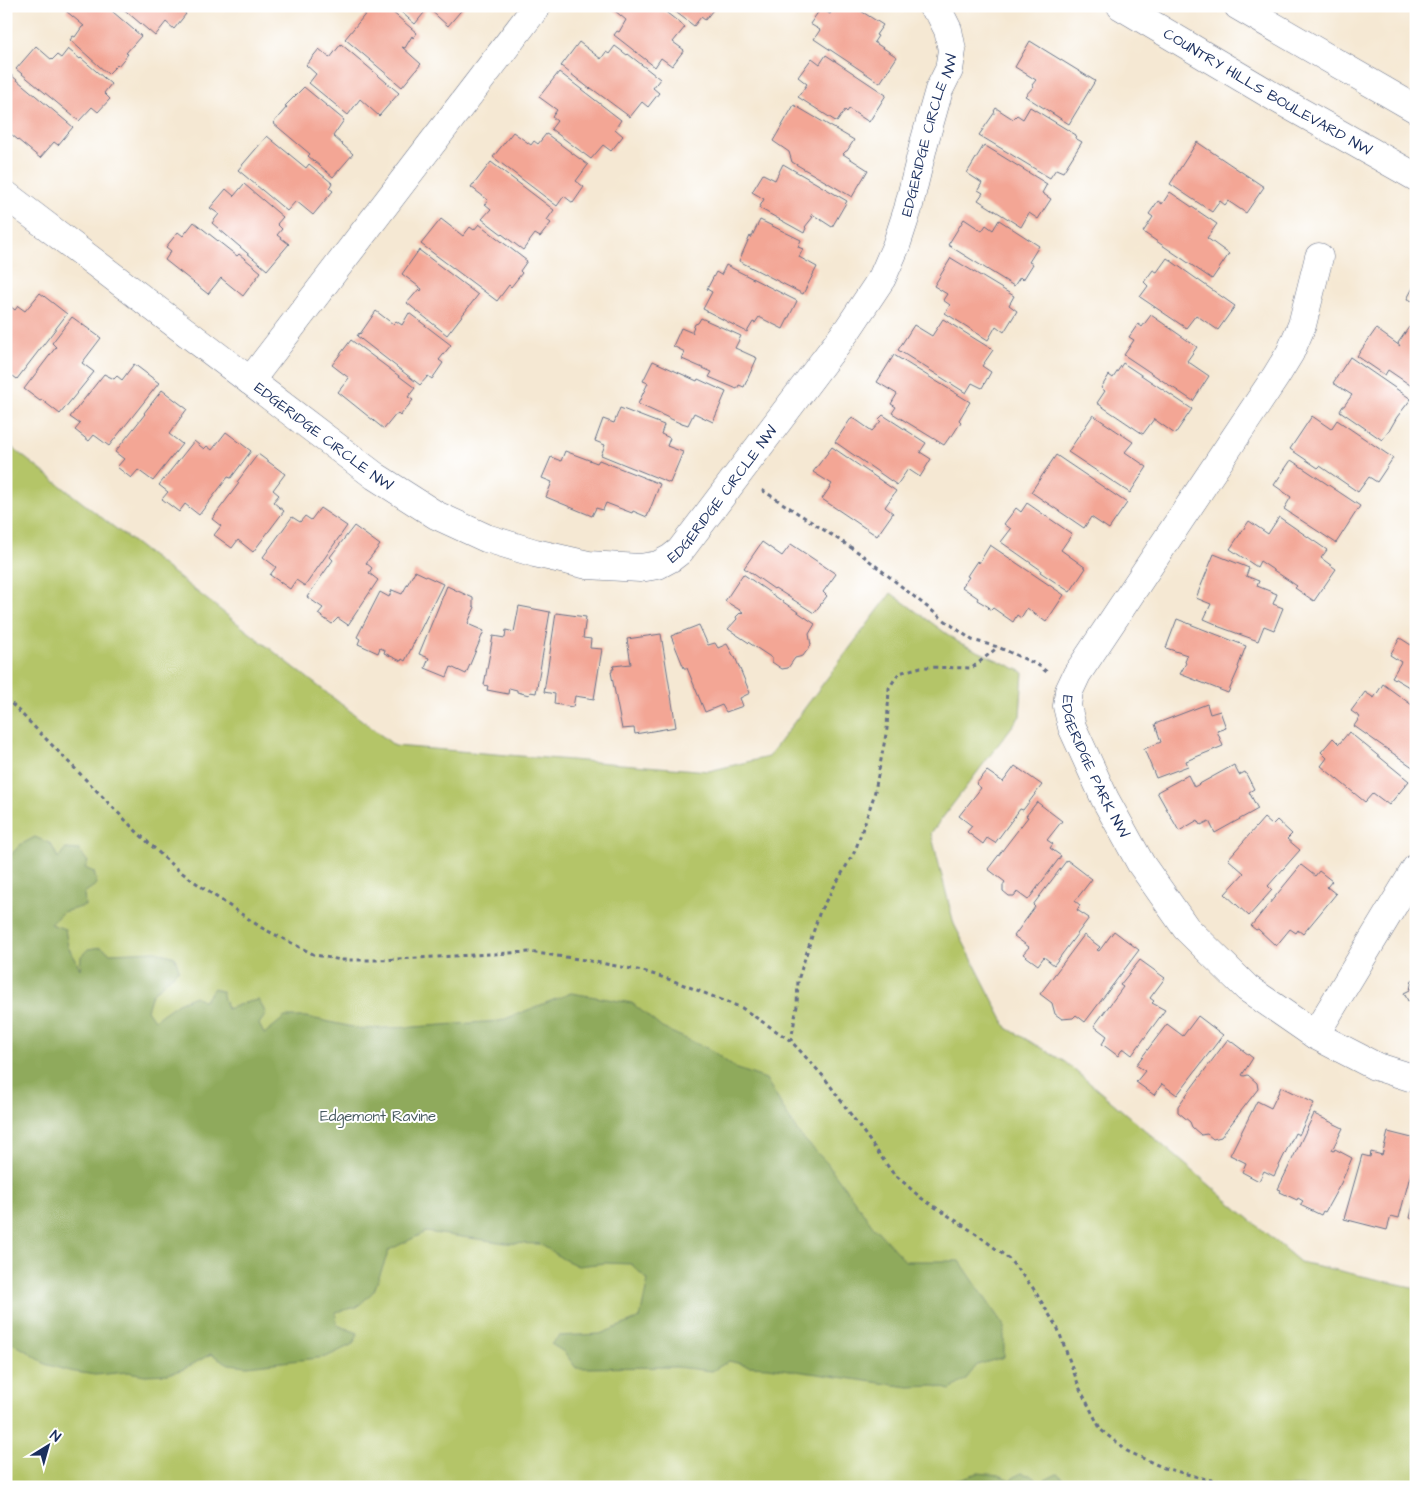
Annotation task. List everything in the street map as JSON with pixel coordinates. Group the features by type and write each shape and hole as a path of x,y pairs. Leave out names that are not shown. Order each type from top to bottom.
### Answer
{"street":[{"name":"EDGERIDGE CIRCLE NW","path":"250,381 537,6"},
{"name":"EDGERIDGE CIRCLE NW","path":"6,194 374,476 436,516 486,538 535,553 588,565 640,568 658,565 680,551 691,538 848,330 882,278 896,246 939,90 949,70 952,50 948,30 939,12 932,6"},
{"name":"COUNTRY HILLS BOULEVARD NW","path":"1121,6 1276,98 1416,177"},
{"path":"1238,6 1416,109"},
{"name":"EDGERIDGE PARK NW","path":"1319,257 1302,325 1290,353 1077,674 1069,691 1067,706 1072,727 1105,798 1140,864 1186,928 1247,988 1315,1035 1375,1066 1416,1079"},
{"path":"1315,1035 1416,868"}],"path":[{"path":"738,475 861,554 972,640 998,647 1038,665 1069,691"},
{"path":"790,1041 797,1006 798,980 820,910 855,851 874,796 887,729 889,688 899,673 921,667 972,668 998,647"},
{"path":"6,698 134,829 174,867 262,928 316,955 342,960 360,960 529,952 643,971 742,1008 790,1041 824,1077 892,1172 921,1198 978,1235 1009,1258 1033,1288 1058,1329 1080,1388 1101,1430 1127,1451 1164,1468 1206,1479 1250,1487"}],"green space":[{"name":"Edgemont Ravine","path":"6,443 395,746 709,771 768,757 891,593 958,642 1023,672 1020,716 931,833 954,924 1007,1028 1065,1062 1300,1262 1416,1288 1416,1487 6,1487"},
{"path":"35,837 51,844 58,858 65,849 79,850 88,862 85,868 94,872 97,884 84,893 85,906 63,912 50,924 65,929 68,947 80,969 81,956 88,949 101,947 110,953 156,951 175,957 179,969 152,994 147,1010 154,1020 178,1003 195,996 204,1001 214,988 222,992 227,1009 259,1000 266,1014 259,1024 264,1034 285,1017 306,1017 362,1029 414,1027 500,1021 571,993 632,1003 662,1028 711,1050 735,1068 766,1079 798,1133 827,1163 873,1226 905,1261 960,1261 1004,1326 1004,1357 977,1365 966,1379 950,1390 935,1386 909,1387 749,1366 729,1361 712,1371 676,1367 576,1368 564,1352 551,1344 559,1336 600,1334 640,1318 648,1280 631,1264 605,1263 578,1266 540,1244 506,1243 426,1232 389,1250 374,1291 357,1307 336,1312 337,1325 358,1333 353,1344 326,1357 247,1366 229,1364 211,1354 184,1369 168,1374 145,1375 128,1372 95,1375 69,1371 45,1364 27,1351 6,1340 6,860 20,845"},
{"path":"978,1473 999,1475 1010,1480 1021,1473 1033,1476 1039,1483 1057,1474 1077,1487 934,1487"}],"building":[{"path":"70,6 106,6 141,36 126,53 128,54 118,66 108,74 70,40 84,26 66,11"},
{"path":"120,6 180,6 179,8 186,14 174,29 166,22 155,36"},
{"path":"372,6 385,6 417,33 413,38 412,36 405,48 402,47 421,64 402,87 345,39"},
{"path":"394,6 465,6 448,26 428,8 415,24"},
{"path":"609,6 658,6 685,27 673,42 684,50 672,66 661,58 655,67 614,35 617,31 619,32 626,20"},
{"path":"668,6 716,6 705,20 701,17 694,26"},
{"path":"836,6 853,6 883,25 876,35 878,36 874,42 897,57 880,83 814,39 820,30 810,24 821,8 830,14"},
{"path":"1030,41 1095,81 1069,124 1025,96 1034,86 1032,85 1036,80 1015,67"},
{"path":"579,42 601,59 606,52 609,54 615,46 628,54 660,79 653,88 659,93 648,107 642,102 630,117 561,66"},
{"path":"341,44 399,93 379,116 360,99 348,115 309,83 316,74 306,65 319,49 330,58"},
{"path":"36,46 52,60 57,55 61,58 68,49 81,58 111,84 104,93 110,99 98,112 92,107 79,121 16,69"},
{"path":"826,55 886,95 869,122 849,109 847,112 845,110 837,122 798,97 807,84 798,77 812,58 820,64"},
{"path":"559,72 621,120 615,129 623,136 611,151 603,145 591,159 551,129 557,121 552,117 557,110 539,97"},
{"path":"11,75 73,127 58,145 54,142 40,158 6,130 6,117 9,113 6,110 6,81"},
{"path":"304,87 344,120 333,136 353,154 333,177 308,156 310,154 273,123 287,107 285,106"},
{"path":"794,105 854,140 843,154 868,170 852,197 792,162 789,152 773,141"},
{"path":"1030,107 1076,135 1075,138 1082,142 1063,172 1056,169 1050,178 979,135 996,108 1013,119 1017,115 1023,119"},
{"path":"513,132 531,145 534,141 538,144 546,134 588,165 576,181 584,187 573,203 564,196 557,206 493,157"},
{"path":"267,136 306,168 309,164 332,183 329,188 333,191 313,215 296,201 287,211 238,170"},
{"path":"1197,142 1264,187 1246,213 1228,201 1225,205 1220,201 1212,212 1170,184"},
{"path":"984,145 1047,184 1042,193 1051,199 1038,219 1029,213 1021,227 978,200 983,193 978,190 982,183 967,173"},
{"path":"491,162 554,210 547,220 551,223 540,237 535,234 523,250 482,219 491,209 485,204 488,200 471,187"},
{"path":"783,164 847,201 832,227 812,214 811,216 813,217 805,227 804,233 759,208 764,199 752,192 763,174 775,180"},
{"path":"244,184 283,217 277,224 282,229 277,235 289,244 267,270 212,223 219,214 210,208 226,189 234,196"},
{"path":"1170,192 1217,224 1207,238 1229,254 1212,279 1143,232 1153,217 1149,214 1158,201 1162,204"},
{"path":"441,219 463,236 470,227 474,230 479,224 527,261 520,271 522,273 511,287 509,285 497,301 421,244"},
{"path":"964,219 982,231 986,225 993,230 999,220 1039,246 1029,262 1033,264 1023,280 1020,277 1014,286 948,245"},
{"path":"760,220 801,240 798,247 803,249 799,257 817,267 803,294 739,261 750,236 751,238"},
{"path":"194,222 237,256 239,254 261,272 243,296 221,278 208,294 165,260 171,251 166,247 178,232 183,236"},
{"path":"419,250 478,295 447,335 407,303 419,289 421,291 422,289 402,274"},
{"path":"951,258 1014,296 1009,305 1017,311 1004,332 996,326 988,340 945,313 950,305 943,300 947,294 934,286"},
{"path":"1167,258 1235,306 1218,330 1196,315 1186,328 1140,297 1148,286 1144,282 1153,270 1157,272"},
{"path":"726,265 797,301 783,329 759,317 755,323 753,322 747,332 703,309 712,292 707,289 716,272 721,275"},
{"path":"1416,282 1416,302 1407,299"},
{"path":"40,293 67,314 17,379 13,376 11,378 6,373 6,303 15,310 18,306 25,311"},
{"path":"376,311 393,324 396,321 402,325 409,313 451,345 439,360 443,363 432,379 428,376 420,385 357,336"},
{"path":"1151,315 1197,347 1187,361 1209,376 1193,401 1124,355 1134,340 1129,337 1138,324 1142,327"},
{"path":"72,317 101,338 82,363 94,372 60,414 24,389 56,347 52,343"},
{"path":"701,318 741,336 735,348 757,358 744,387 739,385 737,389 709,377 712,372 682,359 685,352 673,346 681,328 693,333 695,324"},
{"path":"943,319 993,350 982,366 991,372 982,388 972,383 966,393 898,350 914,325 932,336"},
{"path":"1409,327 1416,331 1416,389 1388,370 1385,375 1357,356 1376,329 1400,346 1398,343"},
{"path":"351,340 415,388 408,397 413,400 400,416 397,413 384,429 338,392 349,378 332,365"},
{"path":"894,355 970,402 959,420 961,422 944,445 892,413 896,407 891,404 897,394 877,382"},
{"path":"1350,357 1411,399 1382,440 1340,411 1352,395 1333,383"},
{"path":"653,361 726,392 713,422 694,413 688,425 682,424 638,404 648,383 643,381"},
{"path":"1123,363 1192,409 1175,434 1154,419 1143,434 1097,403 1105,391 1101,388 1109,375 1113,378"},
{"path":"134,364 159,383 109,446 94,435 89,441 75,430 80,424 70,417 104,374 114,379 117,376 122,380"},
{"path":"162,390 187,409 169,434 182,444 153,481 138,470 131,478 117,467 124,459 115,452"},
{"path":"620,408 664,425 661,434 670,438 667,446 683,452 670,483 601,455 605,445 595,441 603,419 614,423"},
{"path":"883,415 926,443 920,452 931,459 920,477 908,469 897,485 835,442 852,417 872,431 881,421 879,419"},
{"path":"1093,415 1133,442 1125,452 1147,467 1130,493 1068,452"},
{"path":"1312,416 1331,429 1337,420 1393,458 1377,482 1369,477 1358,492 1320,466 1318,468 1290,449"},
{"path":"226,432 251,451 231,478 228,477 199,515 185,504 179,512 162,499 168,492 159,485 194,441 204,449 207,446 212,450"},
{"path":"832,447 896,491 885,507 893,513 877,536 822,499 832,484 813,472"},
{"path":"565,451 597,463 599,460 660,484 647,517 606,503 603,510 596,508 592,516 546,497 552,482 542,478 551,457 561,461"},
{"path":"258,454 285,474 273,490 279,495 273,502 284,511 253,552 238,540 232,548 214,535 221,526 212,519"},
{"path":"1056,455 1127,503 1109,529 1091,517 1084,528 1031,492"},
{"path":"1291,460 1360,506 1336,543 1284,509 1291,497 1274,485"},
{"path":"1027,503 1072,534 1061,550 1086,568 1070,592 1001,542 1011,529 1004,524 1016,508 1021,512"},
{"path":"320,508 347,526 305,586 296,580 290,589 270,575 276,567 263,557 292,517 300,522 305,516 311,520"},
{"path":"1279,517 1327,550 1321,558 1336,569 1314,601 1295,588 1297,586 1260,561 1257,567 1230,549 1249,521 1268,534"},
{"path":"354,526 380,545 366,563 372,568 369,573 378,580 348,625 338,618 332,624 318,614 323,608 307,597 333,560 330,557"},
{"path":"762,542 782,556 791,544 836,574 823,592 827,596 814,613 744,568"},
{"path":"990,545 1064,595 1046,622 1027,608 1021,618 1017,615 1013,622 993,608 991,610 988,608 962,587 977,561 979,563"},
{"path":"1214,554 1249,568 1246,576 1259,581 1257,586 1277,594 1273,604 1283,608 1274,630 1264,626 1258,641 1217,626 1204,619 1211,604 1196,598"},
{"path":"415,571 443,584 405,661 384,653 385,650 380,648 378,653 358,644 360,639 357,637 380,592 389,597 392,590 402,594"},
{"path":"743,574 815,624 809,634 811,645 803,656 795,658 788,668 782,669 772,662 772,658 728,629 737,619 736,617 743,612 725,601"},
{"path":"447,586 473,598 473,606 475,607 468,623 484,631 466,674 451,667 447,677 425,668 429,658 419,654"},
{"path":"519,606 550,612 536,693 530,692 529,695 509,688 508,694 487,690 488,686 484,685 493,636 505,638 506,630 514,632"},
{"path":"556,613 586,617 583,638 591,639 590,648 602,649 594,699 575,696 573,707 554,704 555,694 544,692"},
{"path":"1177,619 1246,646 1228,693 1180,674 1186,663 1187,655 1166,648"},
{"path":"699,625 708,645 715,643 718,648 727,644 735,657 750,693 740,698 743,706 726,712 722,705 705,712 687,668 684,668 671,636"},
{"path":"661,634 676,727 635,734 634,728 622,729 611,672 614,669 613,666 631,664 627,639"},
{"path":"1400,638 1411,645 1416,638 1416,691 1392,677 1401,662 1390,655"},
{"path":"1383,684 1416,708 1416,766 1414,768 1354,726 1360,717 1351,711 1365,692 1374,698"},
{"path":"1207,704 1210,714 1220,711 1226,728 1217,731 1223,746 1186,761 1188,766 1156,778 1144,749 1161,742 1155,724"},
{"path":"1349,732 1409,781 1389,805 1373,793 1365,802 1321,766 1327,758 1321,752 1333,738 1339,744"},
{"path":"1234,765 1239,775 1245,772 1254,789 1249,792 1258,809 1215,833 1209,821 1201,825 1198,820 1179,831 1157,792 1188,775 1194,787"},
{"path":"1015,766 1042,785 1023,810 1020,809 995,843 987,838 983,844 967,832 972,826 959,816 981,788 976,784 987,771 1003,782"},
{"path":"1037,802 1062,821 1047,840 1053,844 1050,848 1061,856 1028,900 1017,892 1014,896 1009,896 1003,891 1005,882 988,869 1028,817 1026,816"},
{"path":"1264,818 1272,825 1277,820 1292,834 1287,839 1300,850 1268,886 1272,890 1249,916 1225,894 1244,873 1228,859"},
{"path":"1067,860 1092,879 1075,901 1080,905 1077,910 1089,918 1054,965 1044,957 1038,965 1023,954 1029,947 1014,936 1035,907 1033,905"},
{"path":"1301,865 1315,876 1319,871 1332,881 1327,887 1336,894 1303,934 1298,930 1296,933 1290,929 1276,946 1258,929 1256,930 1251,926"},
{"path":"1114,931 1139,950 1085,1022 1076,1015 1073,1018 1062,1019 1055,1014 1052,1003 1040,994 1084,935 1100,947 1097,950 1099,951"},
{"path":"1140,960 1165,978 1150,998 1154,1001 1152,1003 1165,1010 1132,1055 1123,1048 1118,1056 1102,1044 1107,1036 1094,1026 1123,987 1120,985"},
{"path":"1416,978 1416,999 1408,1001 1404,993 1410,990 1412,980"},
{"path":"1198,1016 1223,1035 1177,1095 1162,1084 1154,1095 1136,1082 1145,1071 1136,1065 1167,1024 1183,1036"},
{"path":"1228,1039 1253,1058 1242,1075 1248,1075 1257,1083 1258,1089 1221,1137 1213,1139 1207,1134 1201,1135 1192,1127 1190,1122 1178,1112 1178,1106"},
{"path":"1281,1087 1314,1103 1299,1135 1295,1133 1274,1176 1264,1171 1259,1181 1242,1172 1246,1163 1230,1155 1257,1101 1271,1108"},
{"path":"1314,1114 1343,1128 1332,1150 1334,1151 1335,1149 1352,1158 1341,1183 1325,1212 1323,1211 1321,1215 1300,1205 1303,1201 1280,1192 1281,1190 1278,1189"},
{"path":"1388,1132 1416,1139 1416,1153 1399,1218 1391,1216 1387,1230 1344,1219 1362,1155 1370,1157 1371,1152 1382,1155"},
{"path":"1416,1197 1416,1220 1410,1218"}]}
